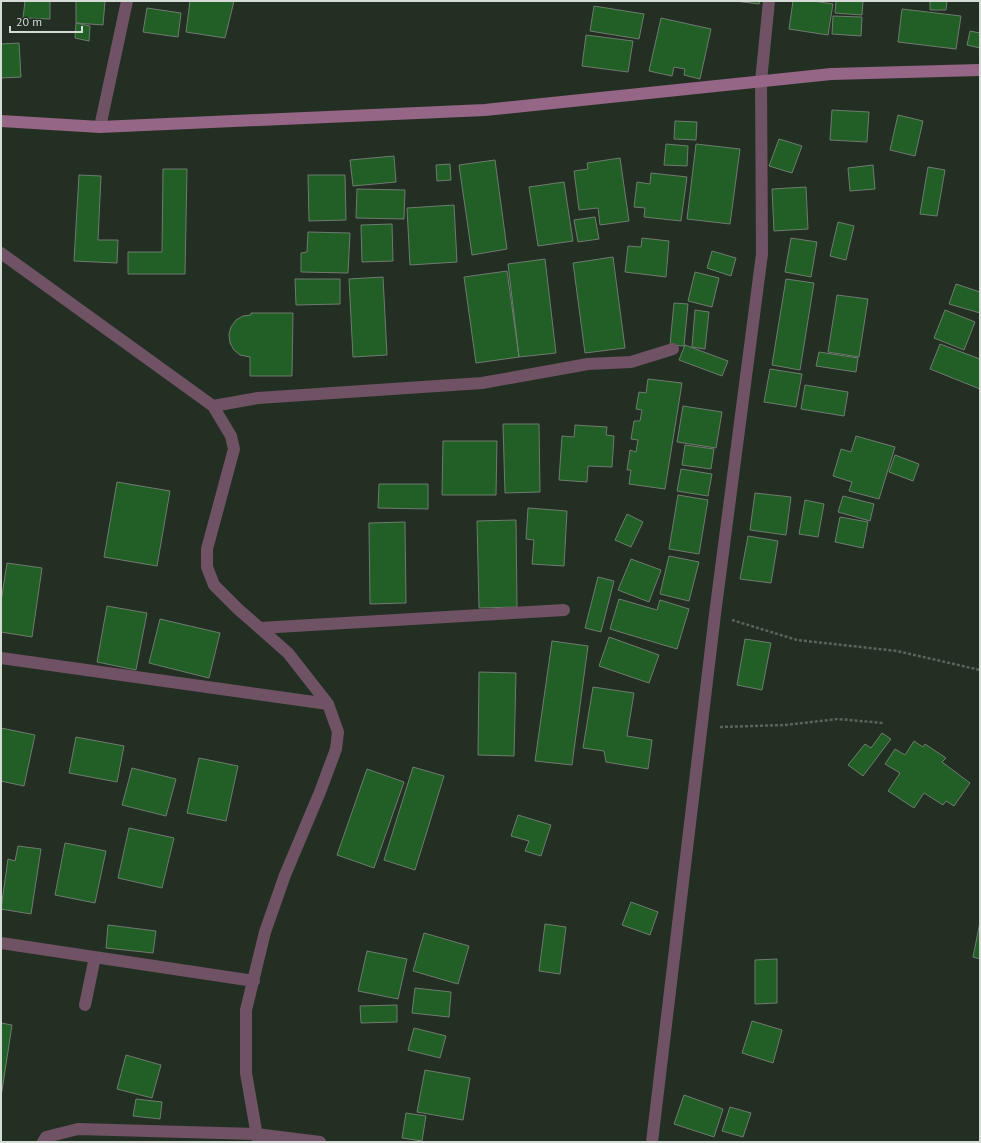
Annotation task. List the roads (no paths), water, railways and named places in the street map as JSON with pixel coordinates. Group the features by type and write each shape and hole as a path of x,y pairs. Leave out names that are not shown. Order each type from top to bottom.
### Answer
{"street":[{"path":"100,127 127,1"},
{"path":"652,1142 715,614 762,254 762,81 769,1"},
{"path":"1,121 100,127 485,110 593,100 831,74 980,70"},
{"path":"1,253 213,406 231,436 234,449 207,550 207,567 214,585 288,653 328,704 338,732 336,749 282,882 265,932 246,1010 244,1038 246,1073 257,1138"},
{"path":"213,406 258,398 482,383 588,364 631,362 673,350"},
{"path":"260,628 564,610"},
{"path":"1,658 328,704"},
{"path":"1,943 254,981"},
{"path":"85,1005 95,957"},
{"path":"43,1142 46,1137 78,1129 320,1142"}]}
